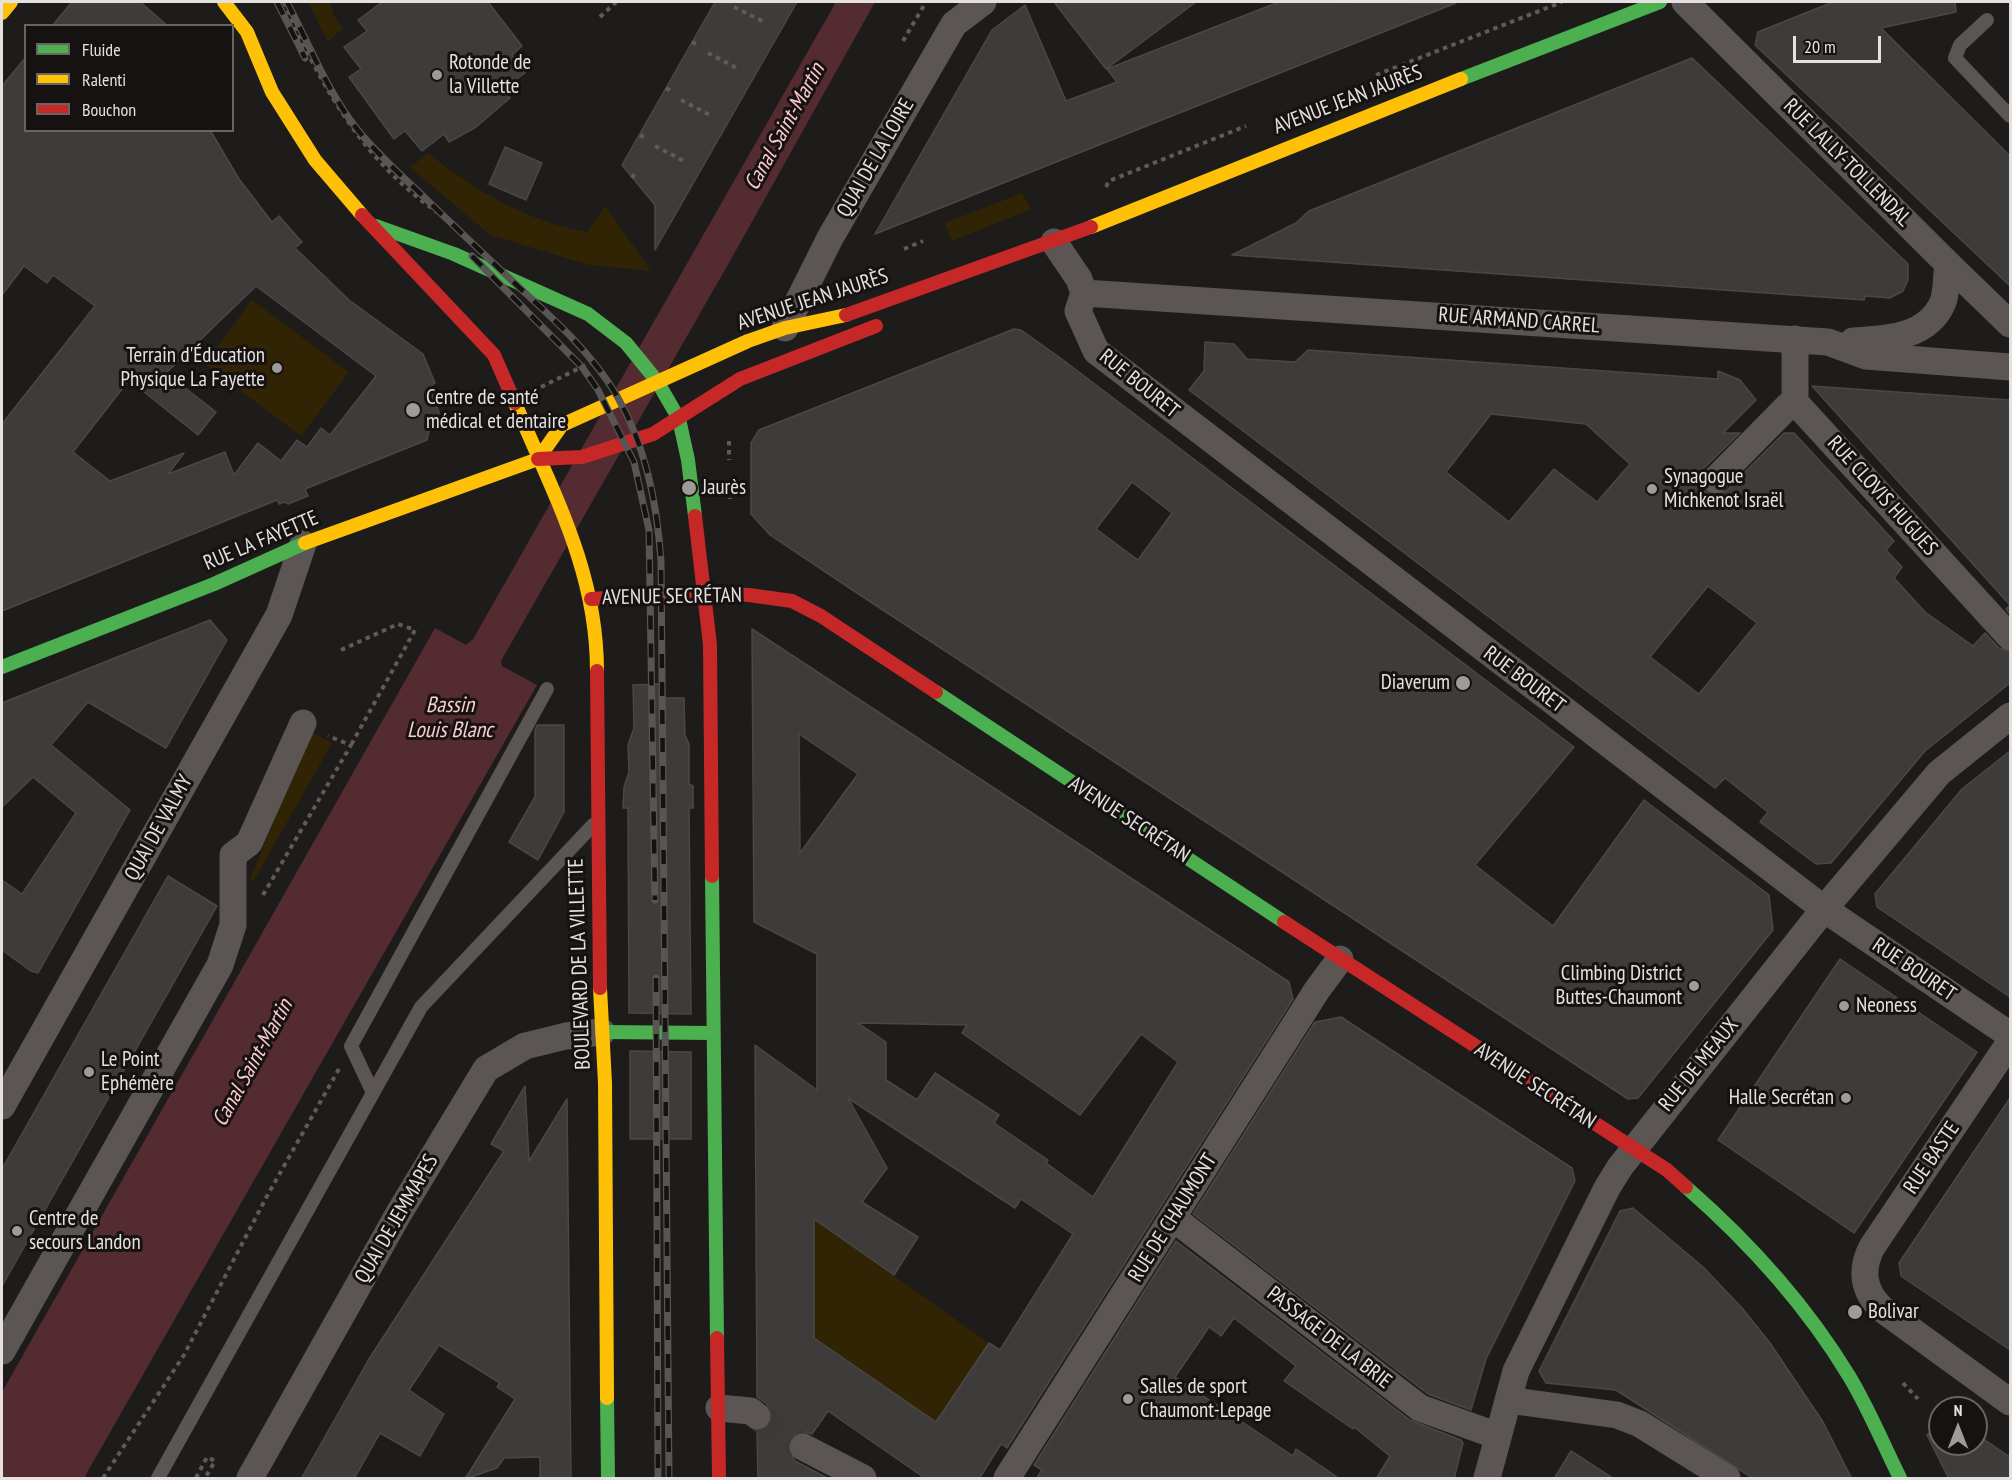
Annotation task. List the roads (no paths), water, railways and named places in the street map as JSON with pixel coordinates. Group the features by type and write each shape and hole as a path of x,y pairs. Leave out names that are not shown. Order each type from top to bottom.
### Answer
{"main road":[{"path":"224,2 247,32"},
{"name":"AVENUE JEAN JAURÈS","path":"538,459 562,425 657,381 785,328 835,319 894,296 1054,242 1308,138 1660,2"},
{"path":"246,12 247,32"},
{"name":"BOULEVARD DE LA VILLETTE","path":"247,32 272,92 315,160 367,221 494,355 581,558 591,599 597,651 597,821 605,1083 608,1479"},
{"path":"367,221 390,233 454,254 588,314 626,343 657,381 679,419 688,460 710,645 719,1479"},
{"name":"AVENUE JEAN JAURÈS","path":"967,286 1054,242"},
{"name":"AVENUE JEAN JAURÈS","path":"538,459 582,457 653,434 740,379 887,322"},
{"name":"RUE LA FAYETTE","path":"2,667 214,584 303,544 466,487 538,459"},
{"name":"AVENUE SECRÉTAN","path":"591,599 703,593 749,595 792,601 821,616 1340,959 1667,1170 1709,1206 1772,1270 1833,1350 1868,1410 1899,1479"},
{"name":"QUAI DE JEMMAPES","path":"602,1032 713,1033"}],"street":[{"name":"QUAI DE LA LOIRE","path":"785,328 830,238 954,24 983,2"},
{"name":"RUE LALLY-TOLLENDAL","path":"1685,2 2010,324"},
{"path":"1054,242 1079,279 1084,293"},
{"path":"1828,342 1888,339 1925,326 1943,302 1948,264"},
{"name":"RUE ARMAND CARREL","path":"1084,293 1795,339 1828,342 1866,356 2010,367"},
{"name":"RUE BOURET","path":"1084,293 1078,311 1096,351 1824,909 2010,1035"},
{"path":"1715,480 1788,406 1795,402 1795,339"},
{"name":"RUE CLOVIS HUGUES","path":"1795,402 2010,637"},
{"name":"QUAI DE VALMY","path":"2,1106 279,615 303,544"},
{"name":"RUE DE MEAUX","path":"1486,1479 1516,1371 1607,1188 1635,1149 1824,909 1939,773 2010,716"},
{"path":"2,1351 219,965 243,918 234,855 249,843 303,723"},
{"name":"RUE DE CHAUMONT","path":"1007,1479 1317,990 1340,959"},
{"name":"QUAI DE JEMMAPES","path":"249,1479 399,1214 486,1069 525,1046 566,1036 602,1032"},
{"name":"RUE BASTE","path":"2010,1042 1872,1247 1866,1258 1865,1279 1873,1300 1882,1309 2010,1402"},
{"name":"PASSAGE DE LA BRIE","path":"1173,1218 1420,1408 1498,1437"},
{"path":"1508,1400 1617,1415 1640,1424 1727,1479"},
{"path":"719,1408 751,1411 757,1416"},
{"path":"803,1447 863,1479"}],"lane":[{"path":"1987,20 1960,45 1955,58 2010,116"},
{"path":"373,1093 351,1046 547,689"},
{"path":"158,1479 421,1007 597,821"}],"water":[{"name":"Bassin Louis Blanc","path":"836,2 875,2 501,661 502,666 537,685 84,1478 2,1478 2,1392 435,628 466,645 473,639"}],"tunnel":[{"path":"757,1416 803,1447"}],"railway":[{"path":"277,2 305,58"},
{"path":"287,2 336,99 357,129 381,156 586,353 617,396 643,455 657,518 661,561 669,1478"},
{"path":"472,256 582,367 598,390 634,462 649,530 655,900"},
{"path":"656,978 658,1478"}],"place":[{"name":"Rotonde de la Villette","path":"437,75"},
{"name":"Terrain d'Éducation Physique La Fayette","path":"277,368"},
{"name":"Centre de santé médical et dentaire","path":"413,410"},
{"name":"Jaurès","path":"689,488"},
{"name":"Synagogue Michkenot Israël","path":"1652,489"},
{"name":"Diaverum","path":"1463,683"},
{"name":"Climbing District Buttes-Chaumont","path":"1694,986"},
{"name":"Neoness","path":"1844,1006"},
{"name":"Le Point Ephémère","path":"89,1072"},
{"name":"Halle Secrétan","path":"1846,1098"},
{"name":"Centre de secours Landon","path":"17,1231"},
{"name":"Bolivar","path":"1855,1312"},
{"name":"Salles de sport Chaumont-Lepage","path":"1128,1399"}],"water label":[{"name":"Canal Saint-Martin","path":"785,127"},
{"name":"Canal Saint-Martin","path":"253,1063"}]}
